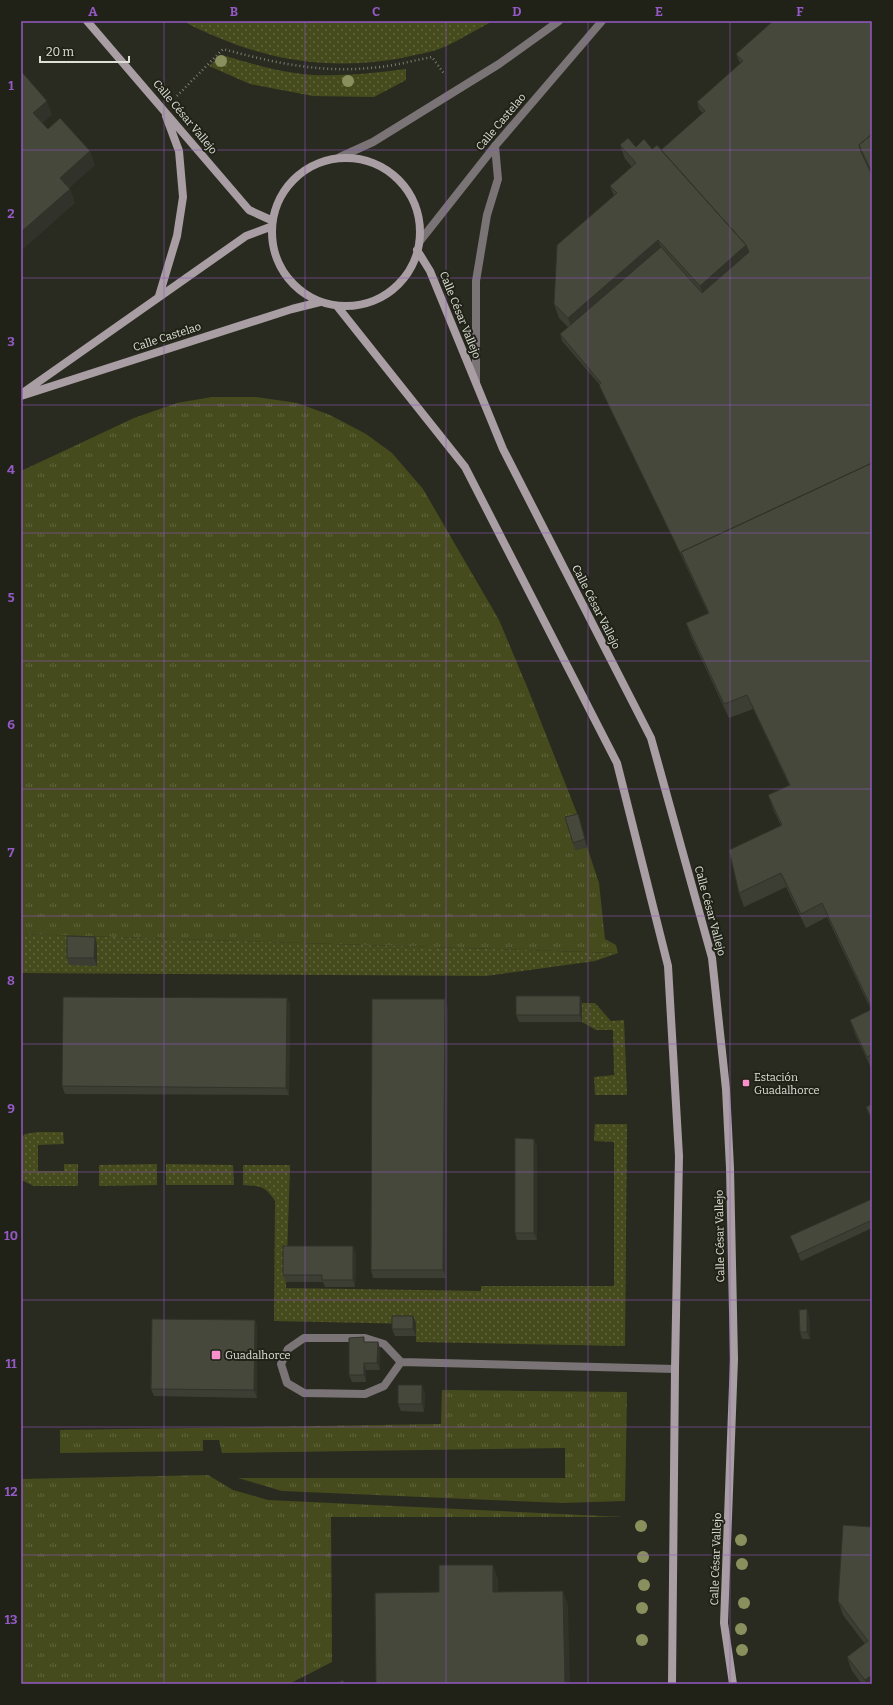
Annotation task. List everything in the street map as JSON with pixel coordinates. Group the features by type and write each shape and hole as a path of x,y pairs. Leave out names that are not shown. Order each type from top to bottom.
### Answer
{"main road":[{"name":"Calle César Vallejo","path":"87,21 249,210 271,223"},
{"path":"160,296 177,236 183,196 179,151 164,109"},
{"path":"340,157 359,158 377,164 393,174 406,188 420,222 420,241 412,268 398,285 380,298 359,306 337,306 320,302 293,285 275,258 271,223 279,196 295,176 316,163 340,157"},
{"name":"Calle Castelao","path":"21,395 246,236 271,223"},
{"name":"Calle César Vallejo","path":"417,250 430,271 503,449 651,738 712,958 726,1089 730,1168 734,1358 724,1623 732,1684"},
{"name":"Calle Castelao","path":"21,395 292,309 320,302"},
{"path":"337,306 465,467 617,764 668,966 679,1156 672,1684"}],"street":[{"path":"340,157 373,142 499,64 559,21"},
{"name":"Calle Castelao","path":"420,241 495,146 602,21"},
{"path":"476,385 476,281 487,214 498,179 495,146"},
{"path":"401,1362 384,1386 365,1394 304,1393 287,1383 281,1364 288,1349 304,1338 364,1338 384,1344 401,1362 675,1369"}],"path":[{"path":"164,109 224,49 261,60 316,69 369,68 432,57 455,90"}],"green space":[{"path":"184,21 493,21 452,43 433,51 390,60 365,63 340,63 289,59 265,53 217,37"},
{"path":"222,55 279,70 314,75 360,74 406,69 406,80 374,97 313,96 250,84 209,66"},
{"path":"212,397 256,397 297,403 330,415 366,434 392,453 423,489 499,620 528,689 580,821 575,850 587,847 599,883 605,939 616,945 618,953 21,934 21,471 134,418 177,403"},
{"path":"21,934 618,953 595,961 486,976 21,973"},
{"path":"582,1003 595,1003 611,1021 624,1020 627,1095 595,1095 594,1077 614,1075 613,1030 596,1030 582,1022"},
{"path":"595,1124 627,1124 625,1346 416,1342 416,1324 274,1321 275,1201 268,1192 262,1188 243,1185 243,1165 290,1165 286,1288 481,1291 481,1286 614,1286 614,1142 594,1141"},
{"path":"38,1132 63,1132 64,1144 38,1145 38,1171 64,1171 64,1164 78,1164 78,1186 34,1186 21,1180 21,1138 25,1134"},
{"path":"157,1164 157,1185 99,1186 99,1165"},
{"path":"166,1164 233,1165 234,1185 166,1185"},
{"path":"442,1390 627,1392 625,1501 563,1503 282,1491 238,1478 565,1478 565,1448 222,1453 219,1440 203,1440 203,1451 60,1453 60,1430 441,1424"},
{"path":"208,1475 233,1490 268,1500 623,1517 331,1517 332,1662 289,1684 21,1684 21,1479"}],"building":[{"path":"773,21 872,21 872,134 859,145 872,175 872,463 681,552 683,559 599,385 601,383 560,334 661,247 702,293 749,252 746,245 661,150 705,111 697,102 743,61 736,54"},
{"path":"21,71 47,101 33,113 48,129 60,118 90,151 60,178 70,189 21,232"},
{"path":"872,134 872,173 859,145"},
{"path":"628,138 636,147 644,139 652,149 657,145 746,245 700,286 658,240 568,318 554,304 557,245 617,193 610,186 636,163 620,145"},
{"path":"872,463 872,1009 822,903 801,914 781,873 739,893 729,850 782,825 768,795 790,785 747,695 724,704 686,623 709,613 681,552"},
{"path":"578,814 585,839 573,843 565,817"},
{"path":"67,936 95,937 94,958 67,958"},
{"path":"516,996 580,996 580,1015 516,1015"},
{"path":"63,997 287,998 286,1088 62,1086"},
{"path":"372,999 445,999 443,1270 371,1270"},
{"path":"872,1009 872,1057 871,1055 867,1057 850,1020"},
{"path":"872,1104 872,1119 866,1107"},
{"path":"515,1138 534,1139 534,1233 515,1233"},
{"path":"872,1199 872,1220 798,1254 790,1236"},
{"path":"283,1246 353,1246 353,1280 322,1280 322,1275 283,1275"},
{"path":"807,1309 807,1332 800,1332 799,1310"},
{"path":"392,1316 413,1316 413,1329 392,1329"},
{"path":"152,1319 255,1320 254,1390 151,1389"},
{"path":"364,1337 364,1342 378,1342 377,1363 364,1363 364,1375 349,1375 349,1338"},
{"path":"398,1385 422,1385 422,1404 398,1404"},
{"path":"843,1525 872,1527 872,1675 865,1680 847,1657 868,1641 838,1601"},
{"path":"439,1565 493,1565 493,1592 563,1591 565,1684 376,1684 375,1593 439,1592"},
{"path":"343,1680 345,1684 335,1684"}],"place":[{"name":"Estación Guadalhorce","path":"746,1083"},
{"name":"Guadalhorce","path":"216,1355"}]}
